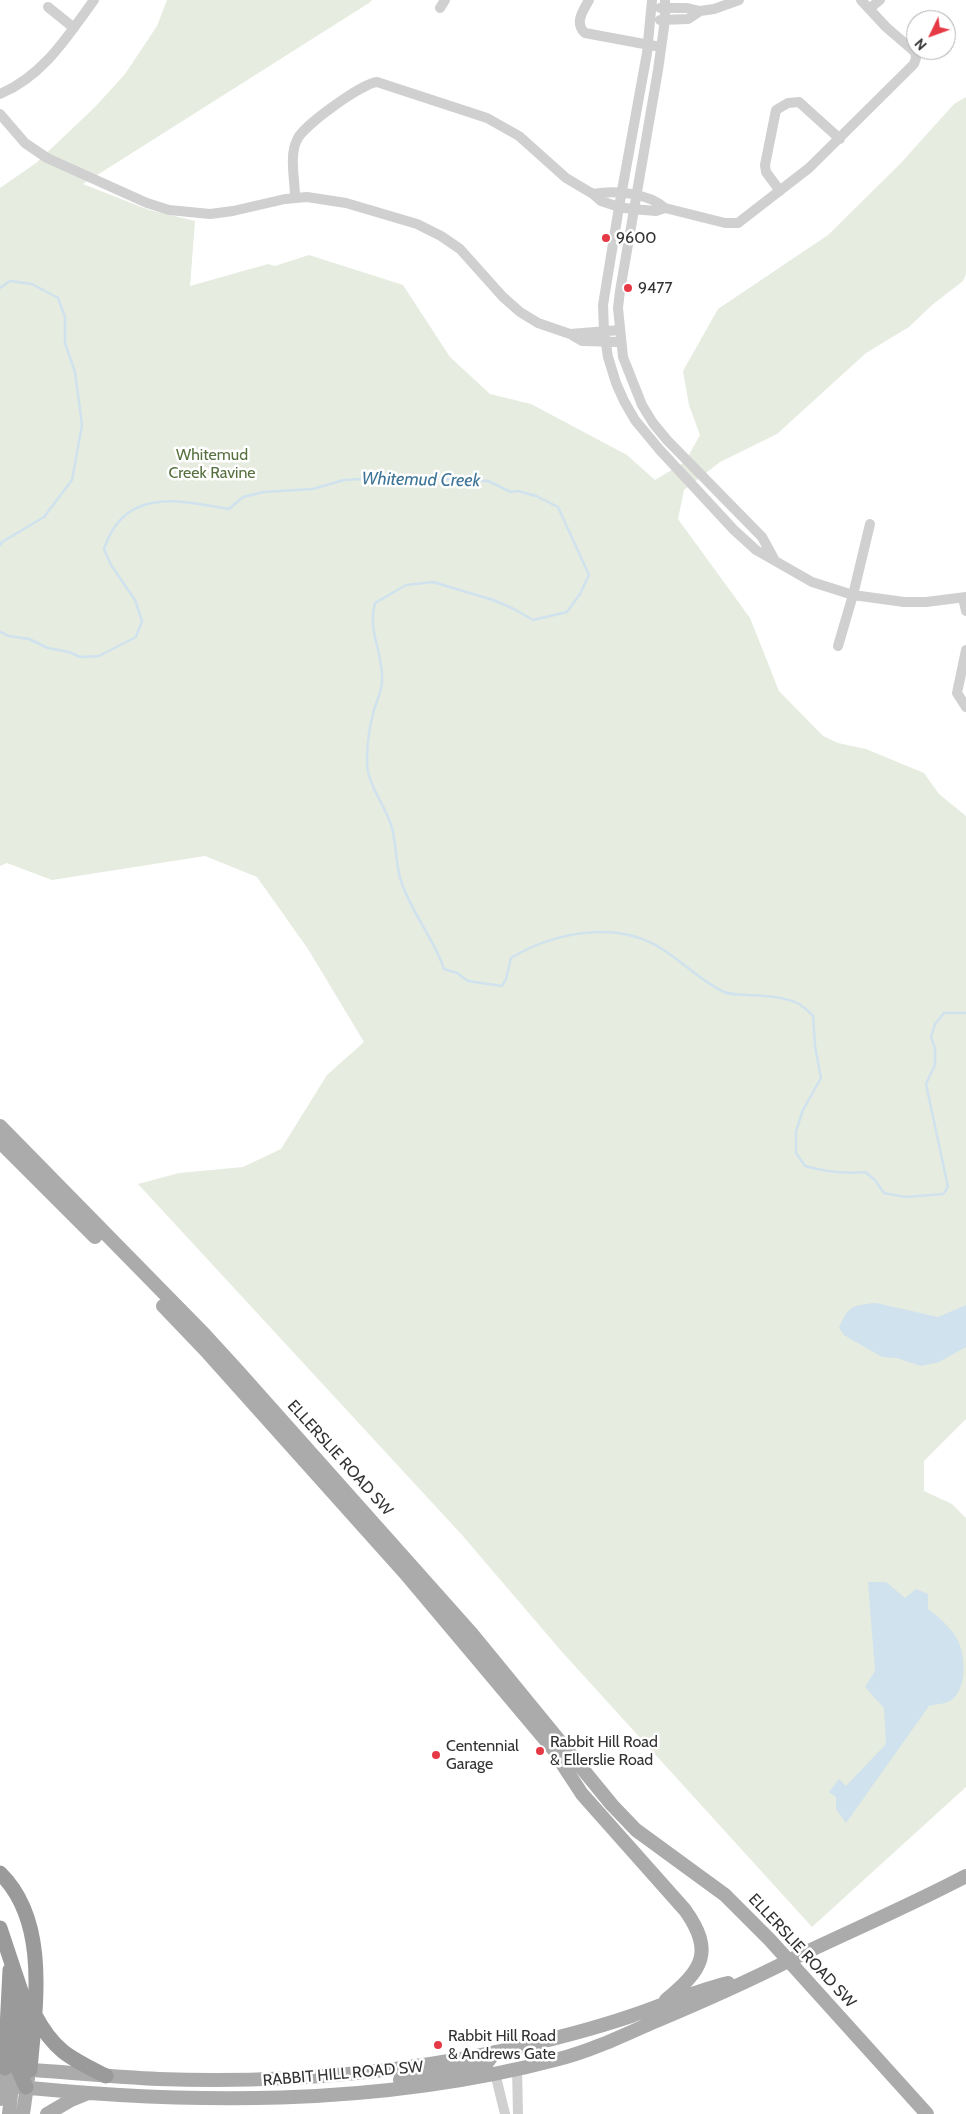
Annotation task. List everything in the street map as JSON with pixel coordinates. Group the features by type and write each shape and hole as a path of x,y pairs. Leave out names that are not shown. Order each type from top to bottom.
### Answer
{"highway":[{"path":"0,1873 23,1908 31,1928 36,1962 35,2015 13,2068"},
{"path":"0,1928 21,1992 13,2068"},
{"path":"10,1961 9,1995 13,2068 26,2087"},
{"path":"0,2021 9,1995"},
{"path":"35,2015 43,2030 56,2046 71,2058 106,2076"}],"main road":[{"name":"ELLERSLIE ROAD SW","path":"0,1126 244,1377 472,1634 606,1799 636,1830 725,1895 789,1961 927,2114"},
{"name":"ELLERSLIE ROAD SW","path":"0,1142 208,1353 411,1580 608,1814 626,1828 636,1830"},
{"path":"552,1749 582,1794 694,1923 701,1950 701,1958 695,1973 684,1986 656,2008"},
{"name":"RABBIT HILL ROAD SW","path":"3,2088 26,2087 232,2099 312,2097 408,2088 495,2073 585,2051 694,2006 966,1876"},
{"name":"RABBIT HILL ROAD SW","path":"13,2068 106,2076 175,2079 294,2078 356,2074 417,2066 495,2052 590,2028 656,2008 712,1987 758,1976"},
{"path":"369,2092 393,2082 486,2064 495,2052"},
{"path":"9,2114 3,2088 13,2068"},
{"path":"23,2114 26,2087"},
{"path":"47,2114 71,2100 91,2092"}],"street":[{"path":"0,94 14,89 35,74 54,54 94,0"},
{"path":"589,0 579,22 580,28 585,33 661,47"},
{"path":"739,0 714,9 700,11 666,4 652,4 652,20 605,290 605,343 616,383 635,420 648,436 734,530 756,550 775,559 812,582 853,595 904,602 926,602 964,597 966,611"},
{"path":"594,194 602,192 635,195 658,201 665,208 732,224 744,218 809,168 907,72 916,58 915,52 886,27 861,0"},
{"path":"870,9 880,0"},
{"path":"666,4 661,47 632,209 620,291 621,342 633,387 653,423 762,537 775,559"},
{"path":"48,7 74,28"},
{"path":"652,20 688,19 700,11"},
{"path":"295,197 294,151 299,135 307,126 364,86 377,82 496,122 523,140 566,178 594,194 601,201 632,209 656,211 665,208"},
{"path":"780,191 766,172 765,166 776,110 788,103 799,102 840,139"},
{"path":"0,114 25,143 47,158 159,207 178,212 210,214 233,211 295,197 320,198 346,202 429,229 460,249 503,297 520,312 544,326 570,334 582,341 621,342"},
{"path":"570,334 620,330"},
{"path":"838,646 853,595 870,524"},
{"path":"966,650 957,693 966,707"},
{"path":"517,2068 518,2114"},
{"path":"495,2073 505,2114"}],"green space":[{"name":"Whitemud Creek Ravine","path":"167,0 372,0 83,184 149,210 195,221 190,286 268,264 275,266 309,255 403,285 450,357 490,394 531,404 627,455 655,480 685,462 700,435 689,405 683,371 718,309 828,235 900,164 954,104 966,97 966,274 963,281 932,305 909,327 866,353 777,434 720,462 684,490 678,519 750,618 779,691 823,736 838,743 866,749 924,773 939,794 966,816 966,1419 924,1461 924,1491 952,1504 966,1518 966,1787 812,1927 563,1653 462,1535 138,1184 179,1173 243,1167 281,1149 327,1075 364,1042 308,949 257,877 205,856 52,880 7,863 0,866 0,188 36,163 95,107 125,74 157,26"}],"water":[{"path":"876,1303 938,1317 966,1305 966,1347 939,1362 921,1366 897,1358 882,1357 844,1335 839,1328 845,1315 852,1308"},
{"path":"868,1582 886,1582 905,1598 916,1589 928,1594 928,1609 957,1638 964,1666 962,1681 957,1695 950,1701 929,1706 846,1823 836,1809 836,1797 829,1792 839,1779 846,1786 886,1744 884,1708 865,1687 875,1671"}],"waterway":[{"name":"Whitemud Creek","path":"0,288 10,281 32,284 58,298 65,317 65,343 75,372 82,425 72,480 44,517 0,545"},
{"name":"Whitemud Creek","path":"0,632 9,636 29,639 48,648 69,652 80,657 99,656 136,637 142,621 135,600 111,565 104,549 113,529 125,515 139,507 155,502 172,501 229,509 243,497 263,492 313,489 344,480 398,477 488,481 511,492 518,491 536,496 558,507 589,575 580,594 567,612 533,620 493,600 433,582 406,585 375,603 373,624 381,662 382,681 370,728 367,768 372,785 391,825 399,874 405,892 444,969 457,973 468,981 502,986 506,979 511,958 528,949 566,936 606,932 644,940 662,949 708,983 724,992 767,996 793,1001 805,1008 813,1016 815,1046 821,1078 803,1110 796,1131 796,1153 805,1166 835,1172 865,1172 875,1180 884,1193 906,1197 943,1194 948,1187 926,1084 935,1065 935,1048 931,1037 935,1024 944,1013 966,1013"}],"place":[{"name":"9600","path":"606,238"},
{"name":"9477","path":"628,288"},
{"name":"Rabbit Hill Road & Ellerslie Road","path":"540,1751"},
{"name":"Centennial Garage","path":"436,1755"},
{"name":"Rabbit Hill Road & Andrews Gate","path":"438,2045"}]}
